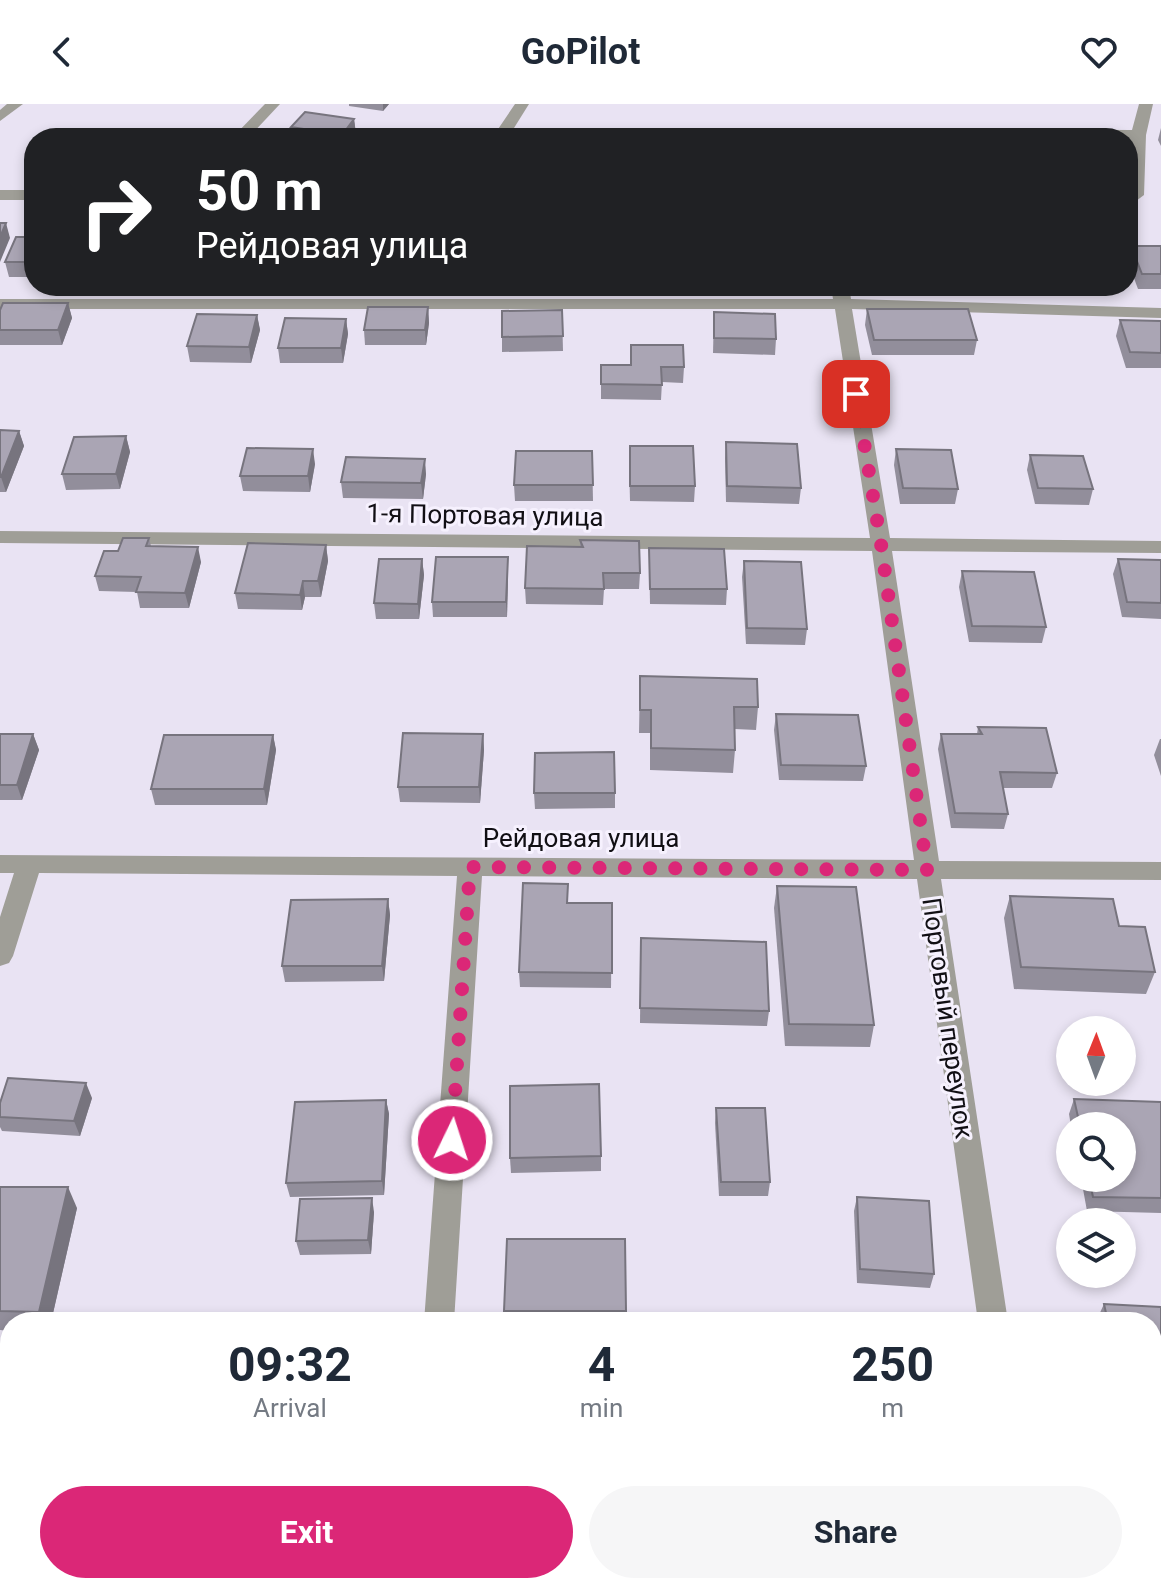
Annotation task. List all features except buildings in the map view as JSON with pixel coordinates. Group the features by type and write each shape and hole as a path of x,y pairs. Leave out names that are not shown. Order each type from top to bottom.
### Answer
{"street":[{"path":"0,117 16,104"},
{"path":"250,128 273,104"},
{"path":"507,128 522,104"},
{"path":"1138,135 1146,104"},
{"path":"0,195 24,195"},
{"path":"0,304 747,296"},
{"name":"Портовый переулок","path":"840,296 881,544 992,1312"},
{"path":"858,296 1161,313"},
{"name":"1-я Портовая улица","path":"0,537 1161,547"},
{"name":"Рейдовая улица","path":"0,864 1161,871"},
{"path":"0,956 29,865"},
{"path":"440,1312 470,867"}],"route":[{"path":"452,1140 470,867 927,870 881,544 856,394"}]}
